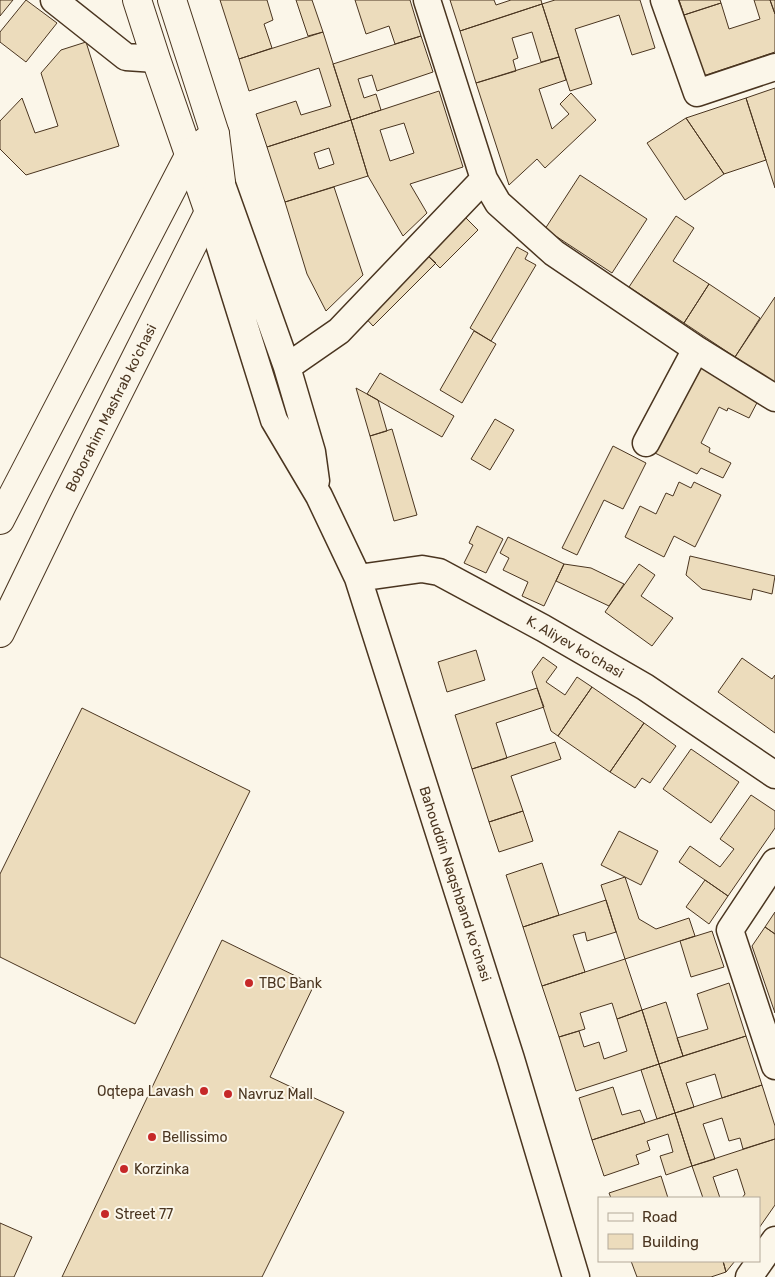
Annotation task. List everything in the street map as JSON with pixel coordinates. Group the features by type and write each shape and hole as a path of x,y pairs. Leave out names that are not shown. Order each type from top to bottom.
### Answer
{"main road":[{"path":"137,0 210,212"},
{"path":"172,0 216,134 222,182"},
{"path":"0,520 190,154 216,134"},
{"name":"Boborahim Mashrab ko'chasi","path":"0,633 210,212 222,182"}],"street":[{"path":"54,0 126,57 156,59"},
{"path":"427,0 484,179 498,203 554,253 696,348 775,398"},
{"path":"664,0 697,93 775,67"},
{"path":"287,367 339,331 484,179"},
{"path":"222,182 287,367 312,452 319,496"},
{"path":"210,212 274,420 319,496"},
{"path":"646,443 696,348"},
{"name":"Bahouddin Naqshband koʻchasi","path":"319,496 358,578 511,1059 576,1277"},
{"name":"K. Aliyev koʻchasi","path":"358,578 422,569 439,572 543,628 644,687 775,775"},
{"path":"775,862 730,930 775,1066"},
{"path":"760,1261 775,1240"},
{"path":"749,1277 760,1262"}],"building":[{"path":"0,0 13,0 0,16"},
{"path":"26,0 57,23 26,62 0,42 0,32"},
{"path":"220,0 267,0 273,20 264,24 272,48 239,59"},
{"path":"296,0 312,0 323,32 308,36"},
{"path":"355,0 410,0 421,36 395,44 389,26 366,34"},
{"path":"450,0 494,0 496,5 511,0 541,0 542,4 460,31"},
{"path":"555,0 640,0 655,48 632,55 619,15 575,29 592,84 570,91 542,4"},
{"path":"679,0 720,0 721,3 684,15"},
{"path":"754,0 770,0 775,14 775,52 703,76 684,15 721,3 729,29 760,19"},
{"path":"770,0 775,0 775,14"},
{"path":"542,4 559,57 541,62 532,32 512,38 518,58 513,60 516,71 476,83 460,31"},
{"path":"323,32 351,120 267,147 256,114 296,101 301,115 331,106 319,68 249,91 239,59"},
{"path":"421,36 433,72 377,91 372,75 358,79 364,98 376,94 381,110 351,120 333,64"},
{"path":"86,42 119,146 26,175 0,149 0,121 22,98 35,133 58,126 41,73 61,50"},
{"path":"559,57 566,80 539,89 552,129 569,114 560,104 571,93 596,120 545,168 537,159 509,185 476,83"},
{"path":"775,88 775,188 746,98"},
{"path":"439,91 463,167 410,184 427,213 403,236 368,176 351,120","holes":["404,123 414,153 390,161 380,130"]},
{"path":"746,98 766,160 724,174 686,118"},
{"path":"686,118 724,174 685,200 647,143"},
{"path":"351,120 368,176 285,202 267,147","holes":["329,148 334,164 319,169 314,153"]},
{"path":"580,175 647,219 612,273 545,229"},
{"path":"334,187 363,275 326,311 307,274 285,202"},
{"path":"461,213 478,230 440,268 423,251"},
{"path":"676,216 694,228 673,261 709,284 684,323 629,287"},
{"path":"517,247 528,253 525,259 536,265 491,341 470,328"},
{"path":"423,251 436,263 373,326 361,313"},
{"path":"709,284 760,318 735,357 684,323"},
{"path":"775,297 775,383 735,357"},
{"path":"474,331 496,344 462,403 440,390"},
{"path":"697,363 761,395 749,418 728,408 727,411 719,407 701,443 710,448 709,452 731,463 723,478 701,468 697,474 653,452"},
{"path":"380,373 454,416 442,437 367,394"},
{"path":"356,388 378,400 387,431 370,436"},
{"path":"495,419 514,430 490,470 471,459"},
{"path":"392,429 417,515 394,521 370,436"},
{"path":"613,446 646,463 623,509 604,500 577,555 562,548"},
{"path":"679,482 691,488 694,482 721,495 695,547 674,536 664,557 625,537 640,506 656,514 666,493 673,496"},
{"path":"477,526 503,539 486,573 464,563 473,545 469,543"},
{"path":"508,537 564,564 544,606 522,596 528,582 503,570 509,558 500,553"},
{"path":"690,556 775,576 772,594 753,589 751,600 702,589 686,575"},
{"path":"564,564 591,568 624,584 609,606 556,581"},
{"path":"639,564 655,575 641,596 673,618 652,646 605,612"},
{"path":"476,650 485,680 447,692 438,662"},
{"path":"543,657 557,667 546,682 565,695 577,677 592,687 558,736 551,731 532,672"},
{"path":"742,658 772,679 775,675 775,733 718,692"},
{"path":"592,687 644,723 610,772 558,736"},
{"path":"537,688 544,707 496,723 507,758 472,769 455,715"},
{"path":"82,708 250,791 135,1024 0,957 0,874"},
{"path":"644,723 676,746 650,783 642,778 635,788 610,772"},
{"path":"555,742 561,759 511,776 523,811 489,822 472,769"},
{"path":"691,749 739,782 711,823 663,789"},
{"path":"751,795 775,811 775,828 728,896 679,862 690,846 720,867 734,849 720,839"},
{"path":"523,811 533,841 499,852 489,822"},
{"path":"619,831 658,851 641,885 601,865"},
{"path":"542,863 559,915 523,927 506,875"},
{"path":"625,877 639,919 656,929 689,918 695,936 625,959 601,885"},
{"path":"705,880 728,896 709,924 686,907"},
{"path":"606,900 616,932 587,941 585,932 573,935 585,972 542,986 523,927"},
{"path":"775,912 775,934 765,927"},
{"path":"765,927 775,934 775,1013 752,946"},
{"path":"712,931 724,967 691,977 680,941"},
{"name":"Navruz Mall","path":"222,940 314,985 270,1077 344,1112 262,1277 62,1277"},
{"path":"625,959 642,1010 617,1019 612,1003 580,1013 585,1029 559,1037 542,986"},
{"path":"729,983 746,1036 683,1056 677,1038 708,1029 697,994"},
{"path":"666,1002 683,1056 659,1064 642,1010"},
{"path":"642,1010 659,1064 576,1091 559,1037 579,1031 584,1047 599,1042 604,1059 627,1051 617,1019"},
{"path":"746,1036 762,1085 722,1098 715,1074 686,1083 694,1107 675,1113 659,1064"},
{"path":"659,1064 675,1113 657,1119 641,1070"},
{"path":"762,1085 775,1126 775,1139 743,1149 740,1138 729,1141 722,1118 703,1124 715,1159 692,1166 675,1113"},
{"path":"613,1087 622,1115 640,1110 645,1123 592,1140 579,1098"},
{"path":"675,1113 692,1166 666,1175 660,1156 673,1152 668,1134 647,1141 650,1150 636,1155 639,1164 604,1176 592,1140"},
{"path":"775,1139 775,1205 760,1227 760,1197 743,1197 745,1194 737,1169 713,1177 720,1197 703,1197 692,1166"},
{"path":"661,1176 668,1197 611,1197 609,1193"},
{"path":"0,1223 32,1237 14,1277 0,1277"},
{"path":"631,1262 723,1262 726,1272 711,1277 637,1277"},
{"path":"723,1262 734,1262 726,1272"}],"place":[{"name":"TBC Bank","path":"249,983"},
{"name":"Oqtepa Lavash","path":"204,1091"},
{"name":"Navruz Mall","path":"228,1094"},
{"name":"Bellissimo","path":"152,1137"},
{"name":"Korzinka","path":"124,1169"},
{"name":"Street 77","path":"105,1214"}]}
